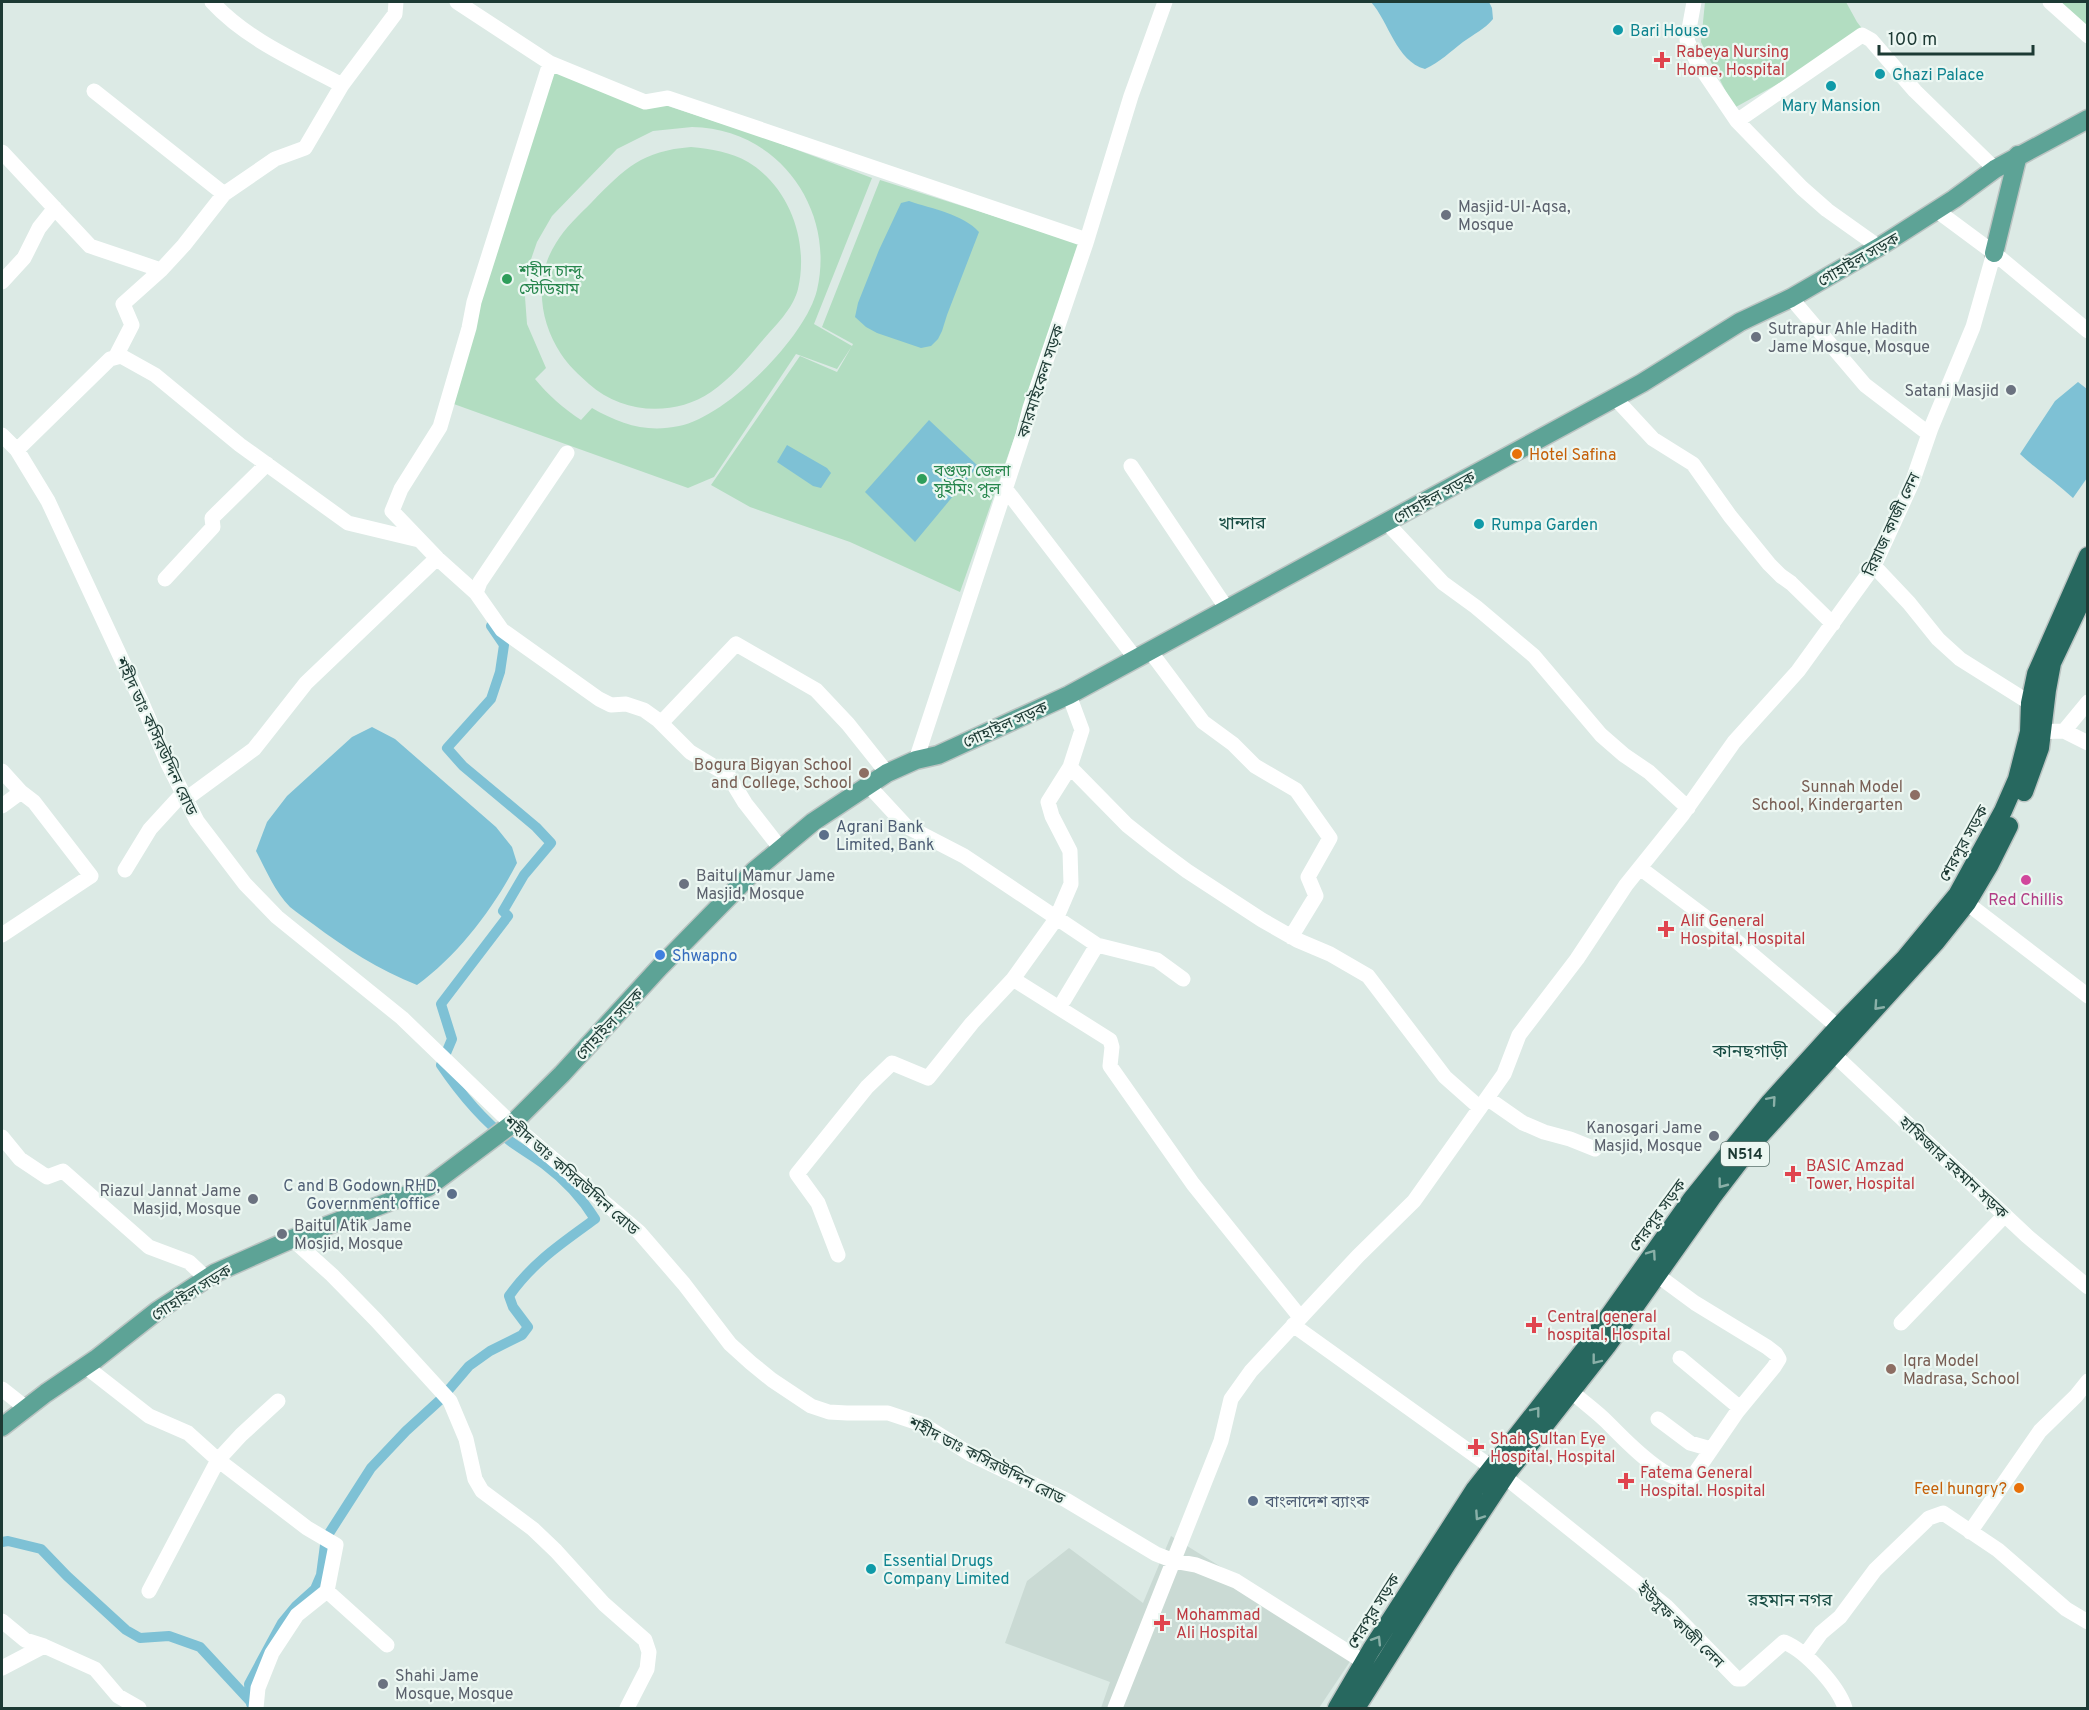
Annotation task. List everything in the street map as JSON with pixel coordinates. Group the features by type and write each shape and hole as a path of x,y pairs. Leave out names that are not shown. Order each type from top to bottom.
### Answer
{"highway":[{"name":"শেরপুর সড়ক","path":"2036,732 2030,703 2036,674 2088,556"},
{"name":"শেরপুর সড়ক","path":"1337,1708 1428,1561 1498,1472 1691,1200 1763,1111 1936,942 1962,899 2017,779 2036,732 2052,663 2088,587"},
{"name":"শেরপুর সড়ক","path":"1356,1708 1447,1564 1498,1472 1571,1391 1756,1140 1828,1049 1838,1027 1962,899"}],"main road":[{"name":"গোহাইল সড়ক","path":"2,1427 157,1311 207,1278 292,1239 428,1187 505,1130 562,1074 754,871 813,822 887,773 916,760 938,754 1069,695 1387,523 1615,398 1704,346 1740,322 1791,298 1879,247 2018,155 2088,120"},
{"name":"রিয়াজ কাজী লেন","path":"1994,253 2018,155"}],"street":[{"path":"212,2 238,27 254,38 342,85"},
{"path":"116,356 132,325 123,304 161,270 184,245 224,194 275,159 305,148 342,85 395,14 396,2"},
{"path":"457,2 550,63 645,102 668,98 1087,240"},
{"name":"কারমাইকেল সড়ক","path":"916,760 1087,240 1131,96 1165,2"},
{"path":"1694,2 1688,40 1697,62 1737,121 1802,188 1827,210 1879,247"},
{"path":"2050,2 2088,36"},
{"path":"1737,121 1862,35 1871,40 1915,91 1995,169"},
{"path":"550,63 474,302 469,328 440,427 401,489 392,511 436,558 476,593 502,630 598,699 611,705 626,704 644,710 661,723 690,752 728,775 745,803 781,849"},
{"path":"94,91 224,194"},
{"path":"2,152 90,246 161,270"},
{"path":"2,282 24,258 39,228 55,208"},
{"path":"1936,210 1994,253 2088,331"},
{"name":"রিয়াজ কাজী লেন","path":"1115,1708 1221,1441 1230,1399 1251,1371 1297,1321 1414,1201 1504,1074 1519,1035 1577,959 1626,885 1688,808 1734,742 1798,671 1874,566 1912,483 1929,434 1973,327 1994,253"},
{"path":"1791,298 1865,385 1929,434"},
{"path":"17,450 110,359 121,356 155,375 240,445 348,523 419,540"},
{"path":"1615,398 1653,439 1693,464 1730,516 1769,564 1833,624"},
{"name":"শহীদ ডাঃ কসিরউদ্দিন রোড","path":"2,435 17,450 48,501 168,764 197,821 212,843 245,884 277,917 419,1033 449,1062 505,1130 639,1232 730,1344 772,1380 811,1406 830,1412 888,1413 924,1425 970,1454 1066,1500 1156,1554 1174,1561 1196,1565 1236,1581 1364,1662"},
{"path":"476,593 480,582 567,453"},
{"path":"165,579 213,527 212,518 267,464"},
{"path":"1131,466 1227,609"},
{"path":"1004,488 1143,655 1203,722 1233,744 1255,766 1296,790 1330,838 1308,877 1316,896 1291,937"},
{"path":"1387,523 1443,583 1476,607 1534,656 1601,735 1649,772 1688,808"},
{"path":"125,870 150,829 185,796 254,749 306,683 436,558"},
{"path":"1874,566 1909,603 1938,639 1960,659 2030,703"},
{"path":"661,723 736,644 816,690 848,724 887,773"},
{"path":"838,1255 818,1203 797,1174 867,1088 892,1063 928,1078 972,1023 1013,979 1056,919 1071,884 1070,850 1052,816 1048,802 1070,767 1082,730 1069,695"},
{"path":"2064,730 2088,702"},
{"path":"2036,732 2064,730 2088,743"},
{"path":"1070,767 1127,825 1156,848 1262,920 1368,976 1445,1077 1484,1103 1523,1123 1544,1132 1570,1138 1594,1149"},
{"path":"2,771 21,792 34,802 90,876 2,935"},
{"path":"868,786 906,826 964,856 1097,945 1157,960 1183,979"},
{"path":"2,806 21,792"},
{"path":"1641,868 1728,934 1838,1027"},
{"path":"1962,899 2088,996"},
{"path":"1064,1000 1097,945"},
{"path":"1013,979 1110,1040 1112,1047 1110,1066 1193,1184 1297,1321 1498,1472"},
{"name":"হাফিজার রহমান সড়ক","path":"1828,1049 2005,1215 2088,1287"},
{"path":"2,1137 20,1159 46,1177 63,1171 149,1247 189,1262 207,1278"},
{"path":"1901,1323 2005,1215"},
{"path":"292,1239 332,1275 444,1395 466,1439 475,1479 482,1491 532,1529 556,1551 604,1604 645,1640 649,1652 647,1669 627,1708"},
{"path":"1571,1391 1644,1458 1671,1475 1684,1480 1690,1479 1740,1408 1774,1367 1779,1359 1776,1354 1695,1303 1657,1275"},
{"path":"1680,1358 1740,1408"},
{"path":"86,1366 149,1416 188,1433 219,1460 336,1545 327,1591 297,1615 272,1653 258,1688 256,1708"},
{"path":"1970,1532 2040,1431 2088,1381"},
{"path":"2,1389 26,1408"},
{"path":"149,1591 219,1460 241,1435 278,1401"},
{"path":"1658,1419 1690,1443 1711,1449"},
{"name":"ইউসুফ কাজী লেন","path":"1498,1472 1666,1606 1737,1679 1742,1678 1784,1642 1805,1655 1826,1678 1845,1708"},
{"path":"1805,1655 1821,1633 1840,1617 1875,1570 1929,1518 1942,1513 1998,1550 2066,1609 2088,1622"},
{"path":"327,1591 387,1645"},
{"path":"2,1621 25,1640 95,1669 118,1696 139,1708"},
{"path":"2,1668 44,1646"}],"shaded area":[{"name":"Mohammad Ali Hospital","path":"1171,1536 1357,1651 1319,1708 1101,1708 1110,1682 1005,1643 1027,1581 1069,1548 1143,1603"}],"green space":[{"path":"1705,2 1846,2 1867,35 1734,108 1701,42"},
{"path":"2051,2 2087,2 2087,36"},
{"name":"শহীদ চান্দু স্টেডিয়াম","path":"551,68 760,136 872,178 814,324 852,346 837,369 796,354 714,477 688,488 451,403","holes":["692,127 723,131 750,141 774,157 794,178 808,203 817,230 821,259 817,290 810,309 797,330 762,372 719,408 698,420 667,428 644,428 623,423 592,408 581,420 556,401 535,379 546,368 527,324 525,297 528,268 537,242 552,216 617,149 653,131"]},
{"path":"691,147 721,152 748,162 775,186 793,217 798,235 801,271 798,289 788,310 778,323 738,368 711,392 681,406 648,409 632,406 602,394 589,384 561,354 548,328 544,313 542,284 544,270 549,256 564,232 625,171 647,157 660,152"},
{"path":"880,180 1079,243 960,592 850,542 750,507 711,485 800,356 837,372 853,344 822,327"}],"water":[{"path":"1371,2 1489,2 1493,19 1483,29 1425,69 1415,65 1400,50"},
{"path":"909,201 956,216 979,232 938,339 931,346 921,348 877,333 855,317 858,303 879,250 901,203"},
{"path":"2078,382 2087,389 2087,478 2073,498 2020,454 2055,401"},
{"name":"বগুড়া জেলা সুইমিং পুল","path":"929,420 978,466 915,542 865,492"},
{"path":"787,445 827,468 831,473 821,488 813,486 777,462"},
{"path":"372,727 395,739 496,827 512,847 517,863 474,930 447,959 417,985 363,958 290,907 275,888 256,851 267,822 287,796 352,737"}],"waterway":[{"path":"251,1704 249,1684 282,1623 315,1589 321,1575 328,1535 371,1468 440,1400 469,1366 490,1351 522,1335 528,1327 513,1307 509,1296 538,1263 595,1219 559,1176 510,1141 481,1115 441,1065 452,1039 441,1004 508,916 503,911 524,875 551,843 536,827 463,766 447,748 491,699 500,672 504,645 491,626"},
{"path":"2,1542 8,1541 41,1549 126,1630 140,1638 169,1636 200,1647 251,1702"}],"place":[{"name":"Bari House","path":"1618,30"},
{"name":"Rabeya Nursing Home, Hospital","path":"1662,60"},
{"name":"Ghazi Palace","path":"1880,74"},
{"name":"Mary Mansion","path":"1831,86"},
{"name":"Masjid-Ul-Aqsa, Mosque","path":"1446,215"},
{"name":"শহীদ চান্দু স্টেডিয়াম","path":"507,279"},
{"name":"Sutrapur Ahle Hadith Jame Mosque, Mosque","path":"1756,337"},
{"name":"Satani Masjid","path":"2011,390"},
{"name":"Hotel Safina","path":"1517,454"},
{"name":"বগুড়া জেলা সুইমিং পুল","path":"922,479"},
{"name":"Rumpa Garden","path":"1479,524"},
{"name":"Bogura Bigyan School and College, School","path":"864,773"},
{"name":"Sunnah Model School, Kindergarten","path":"1915,795"},
{"name":"Agrani Bank Limited, Bank","path":"824,835"},
{"name":"Red Chillis","path":"2026,880"},
{"name":"Baitul Mamur Jame Masjid, Mosque","path":"684,884"},
{"name":"Alif General Hospital, Hospital","path":"1666,929"},
{"name":"Shwapno","path":"660,955"},
{"name":"Kanosgari Jame Masjid, Mosque","path":"1714,1136"},
{"name":"BASIC Amzad Tower, Hospital","path":"1793,1174"},
{"name":"C and B Godown RHD, Government office","path":"452,1194"},
{"name":"Riazul Jannat Jame Masjid, Mosque","path":"253,1199"},
{"name":"Baitul Atik Jame Mosjid, Mosque","path":"282,1234"},
{"name":"Central general hospital, Hospital","path":"1534,1325"},
{"name":"Iqra Model Madrasa, School","path":"1891,1369"},
{"name":"Shah Sultan Eye Hospital, Hospital","path":"1476,1447"},
{"name":"Fatema General Hospital. Hospital","path":"1626,1481"},
{"name":"Feel hungry?","path":"2019,1488"},
{"name":"বাংলাদেশ ব্যাংক","path":"1253,1501"},
{"name":"Essential Drugs Company Limited","path":"871,1569"},
{"name":"Mohammad Ali Hospital","path":"1162,1623"},
{"name":"Shahi Jame Mosque, Mosque","path":"383,1684"}],"district":[{"name":"খান্দার","path":"1242,523"},
{"name":"কানছগাড়ী","path":"1750,1051"},
{"name":"রহমান নগর","path":"1790,1600"}]}
